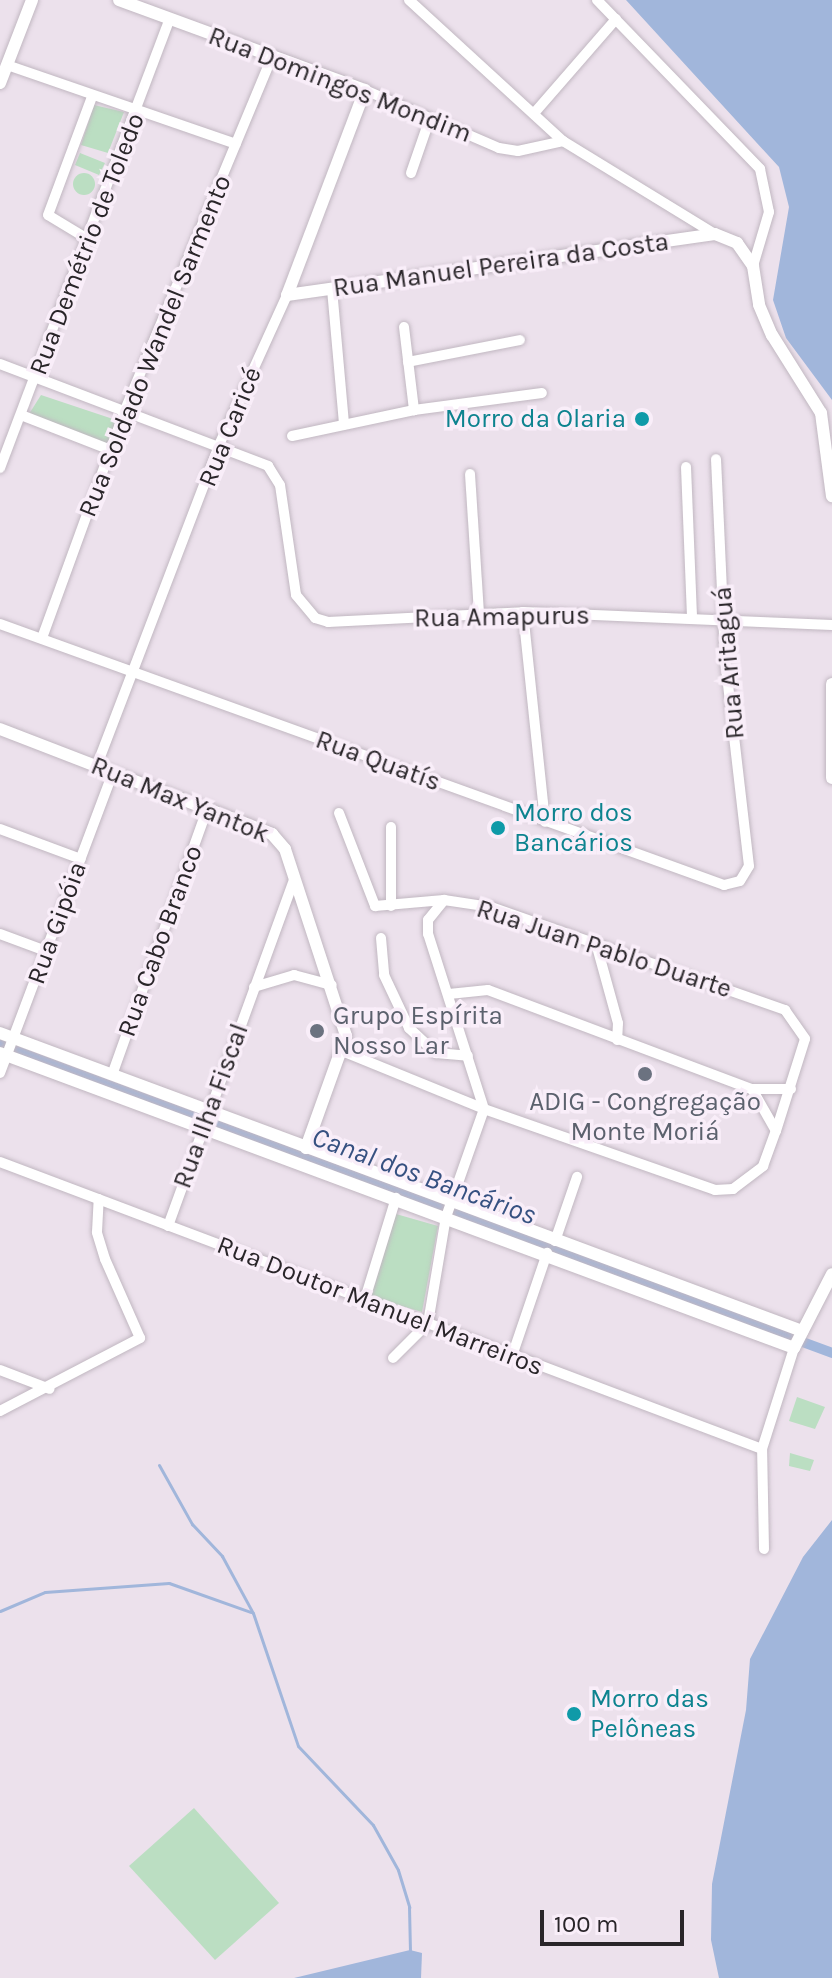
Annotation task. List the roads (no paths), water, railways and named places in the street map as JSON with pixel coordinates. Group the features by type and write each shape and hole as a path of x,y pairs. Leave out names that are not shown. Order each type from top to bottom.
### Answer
{"street":[{"path":"0,83 32,0"},
{"name":"Rua Domingos Mondim","path":"119,0 365,90 499,148 518,151 563,141"},
{"path":"409,0 423,18 536,111 563,141 715,234 737,243 753,266 764,319 821,413 832,496"},
{"path":"597,0 760,169 769,212 753,266"},
{"name":"Rua Demétrio de Toledo","path":"0,468 170,19"},
{"path":"536,111 616,19"},
{"name":"Rua Soldado Wandel Sarmento","path":"42,638 125,410 272,56"},
{"path":"7,65 136,113 236,144"},
{"name":"Rua Caricé","path":"97,765 219,445 287,295 365,90"},
{"path":"86,238 48,215 92,97"},
{"path":"411,173 430,118"},
{"name":"Rua Manuel Pereira da Costa","path":"287,295 715,234"},
{"path":"332,289 344,424"},
{"path":"404,327 414,410"},
{"path":"408,362 520,340"},
{"path":"0,364 219,445"},
{"path":"292,436 414,410 542,393"},
{"path":"21,415 111,450"},
{"name":"Rua Amapurus","path":"219,445 268,466 280,485 296,595 315,618 328,622 523,612 692,615 832,625"},
{"name":"Rua Aritaguá","path":"716,459 724,617 749,866"},
{"path":"686,467 692,615"},
{"path":"470,474 479,614"},
{"path":"523,612 545,822"},
{"name":"Rua Quatís","path":"0,624 724,885 740,881 749,866"},
{"path":"832,684 832,778"},
{"name":"Rua Max Yantok","path":"0,729 208,807 272,834 285,849 344,1023 342,1051 306,1148"},
{"name":"Rua Gipóia","path":"0,1073 113,772"},
{"name":"Rua Cabo Branco","path":"112,1075 208,807"},
{"path":"339,813 375,906 444,900"},
{"path":"391,827 391,906"},
{"path":"0,829 81,859"},
{"name":"Rua Ilha Fiscal","path":"168,1226 294,879"},
{"name":"Rua Juan Pablo Duarte","path":"484,1109 428,934 428,920 444,900 491,907 597,947 785,1010 805,1039 791,1089"},
{"path":"0,934 46,951"},
{"path":"381,938 384,975 409,1028 436,1053 468,1056"},
{"path":"597,947 618,1023 617,1040"},
{"path":"254,987 294,975 332,986"},
{"path":"342,1051 484,1109 715,1190 749,1181 763,1166 791,1089 752,1089 488,990 449,994"},
{"path":"0,1033 112,1075 206,1120 396,1198 555,1241 801,1331"},
{"path":"5,1054 206,1120 306,1148 547,1253 795,1347"},
{"path":"752,1089 776,1131"},
{"path":"393,1358 428,1323 448,1210 484,1109"},
{"name":"Rua Doutor Manuel Marreiros","path":"0,1162 364,1302 428,1323 762,1449"},
{"path":"555,1241 577,1177"},
{"path":"364,1302 396,1198"},
{"path":"0,1411 50,1389 136,1343 140,1331 118,1296 97,1232 99,1199"},
{"path":"512,1356 547,1253"},
{"path":"764,1549 762,1449 801,1331 832,1274"},
{"path":"0,1370 50,1389"}],"water":[{"path":"626,0 832,0 832,400 786,338 773,300 789,207 779,167"},
{"path":"832,1520 832,1978 719,1978 711,1940 712,1884 746,1710 750,1659 803,1557"},
{"path":"410,1950 422,1953 421,1978 294,1978"}],"waterway":[{"name":"Canal dos Bancários","path":"0,1045 832,1353"},
{"path":"159,1465 192,1524 222,1556 253,1613 298,1746 373,1825 398,1870 409,1907 410,1950"},
{"path":"0,1611 45,1592 169,1583 251,1612"}],"place":[{"name":"Morro da Olaria","path":"642,419"},
{"name":"Morro dos Bancários","path":"498,828"},
{"name":"Grupo Espírita Nosso Lar","path":"317,1031"},
{"name":"ADIG - Congregação Monte Moriá","path":"645,1074"},
{"name":"Morro das Pelôneas","path":"574,1714"}]}
